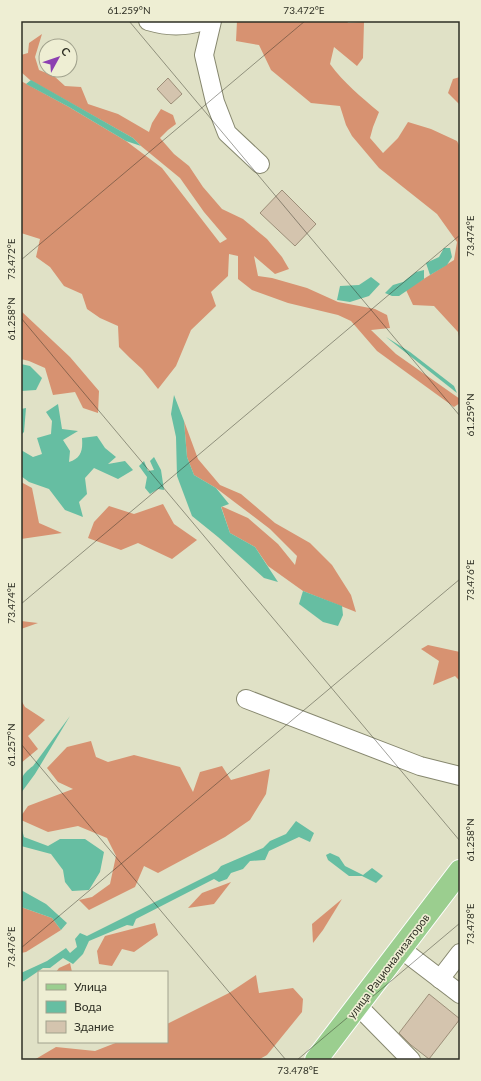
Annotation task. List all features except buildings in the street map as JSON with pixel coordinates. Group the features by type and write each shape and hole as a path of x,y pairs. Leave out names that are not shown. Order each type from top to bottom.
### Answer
{"main road":[{"name":"улица Рационализаторов","path":"316,1060 460,871"}],"lane":[{"path":"148,21 165,26 190,25 204,21"},
{"path":"212,21 204,55 215,102 227,133 260,164"},
{"path":"246,699 420,766 460,776"},
{"path":"401,949 460,994"},
{"path":"440,979 460,953"},
{"path":"358,1006 411,1060"}],"shaded area":[{"path":"237,21 364,22 363,58 357,66 334,47 330,64 347,84 379,112 370,138 383,153 398,138 408,122 431,129 457,141 460,147 460,341 458,332 434,306 413,305 406,290 454,260 457,242 437,214 379,168 352,136 346,125 340,106 311,103 271,70 259,45 236,41"},
{"path":"42,34 41,38 38,38 38,47 35,57 38,67 38,78 56,78 65,86 81,87 88,104 118,114 149,132 152,123 161,109 173,115 176,124 160,138 174,154 189,166 203,187 222,209 243,219 267,239 282,257 289,269 275,274 254,256 258,276 272,278 307,288 338,302 375,309 387,315 390,328 371,330 396,354 460,399 460,403 454,407 377,351 351,321 338,315 288,303 252,290 238,279 238,256 229,254 228,276 211,292 216,306 191,330 176,366 158,389 142,369 119,347 118,326 100,318 87,309 82,294 64,286 50,267 36,257 40,239 21,233 21,81 69,107 126,141 162,168 220,243 227,239 204,212 180,178 133,138 30,80 21,72 21,55 28,53 29,43"},
{"path":"460,77 460,105 448,93 453,79"},
{"path":"21,311 70,357 99,391 98,413 83,408 75,392 53,395 45,368 21,359"},
{"path":"184,421 198,459 220,485 241,494 275,523 310,543 332,565 351,595 356,612 303,591 268,566 255,547 230,533 221,506 248,518 278,544 295,565 297,556 270,529 216,488 194,475 187,457"},
{"path":"21,482 32,488 39,523 62,533 21,539"},
{"path":"163,504 174,524 197,540 172,559 138,543 121,550 88,538 94,522 109,506 134,514"},
{"path":"21,621 38,623 21,629"},
{"path":"428,645 460,652 460,681 455,676 433,685 439,661 421,649"},
{"path":"21,700 25,707 45,720 28,736 38,749 21,763"},
{"path":"91,741 96,757 108,762 134,755 180,767 193,792 200,772 222,766 231,780 270,769 266,794 250,820 225,837 158,873 144,866 135,887 89,910 79,900 92,897 110,884 116,856 107,838 78,826 48,832 21,820 21,816 28,806 73,789 58,782 47,768 67,747"},
{"path":"231,882 214,904 188,908 202,893"},
{"path":"342,899 323,930 313,943 312,924"},
{"path":"21,907 52,918 61,930 26,952 21,953"},
{"path":"155,923 158,935 134,952 122,949 112,966 99,964 97,951 105,936"},
{"path":"70,963 72,971 57,971 59,968"},
{"path":"256,975 259,993 293,988 303,999 302,1012 267,1055 258,1060 34,1060 56,1047 95,1051 115,1043 168,1043 168,1024 229,993"}],"water":[{"path":"31,80 133,138 141,146 126,141 69,107 26,84"},
{"path":"444,248 450,248 452,257 447,265 430,275 426,263 439,257"},
{"path":"424,270 424,279 399,296 392,296 385,293 393,285 403,282 416,272"},
{"path":"371,277 380,284 369,296 350,302 337,300 340,286 359,285"},
{"path":"386,337 410,352 454,386 457,393"},
{"path":"21,364 30,366 42,378 36,390 21,391"},
{"path":"174,395 184,421 187,457 194,475 216,488 229,504 221,507 230,533 255,547 278,582 264,578 192,516 177,476 176,437 171,414"},
{"path":"58,404 62,429 78,431 63,440 70,451 69,462 79,456 82,447 82,438 97,436 105,448 116,457 108,464 125,461 133,470 118,479 94,468 85,478 87,494 79,502 83,517 65,510 49,489 29,482 21,476 21,450 33,457 42,454 37,438 51,434 52,421 46,412"},
{"path":"26,408 24,432 21,435 21,409"},
{"path":"154,457 161,470 164,490 158,489 150,494 145,488 147,477 139,466 144,461 148,471 154,470 150,461"},
{"path":"303,591 342,606 343,615 338,626 323,622 299,604"},
{"path":"70,716 35,774 21,793 22,777 33,766"},
{"path":"296,821 314,833 310,842 299,837 269,851 265,860 250,861 243,869 231,873 227,879 219,882 214,879 136,919 133,926 127,925 89,941 83,954 73,964 63,958 50,968 43,968 21,982 21,973 47,961 66,948 70,953 77,947 75,939 80,933 87,936 217,871 221,866 263,848 270,841 286,834"},
{"path":"21,826 24,837 48,846 60,839 85,839 104,852 100,872 89,890 72,891 65,882 63,870 51,854 21,846"},
{"path":"330,853 339,857 345,866 363,875 372,868 383,876 376,883 362,876 349,876 328,860 326,855"},
{"path":"21,890 46,904 67,923 61,930 52,918 21,907"}]}
